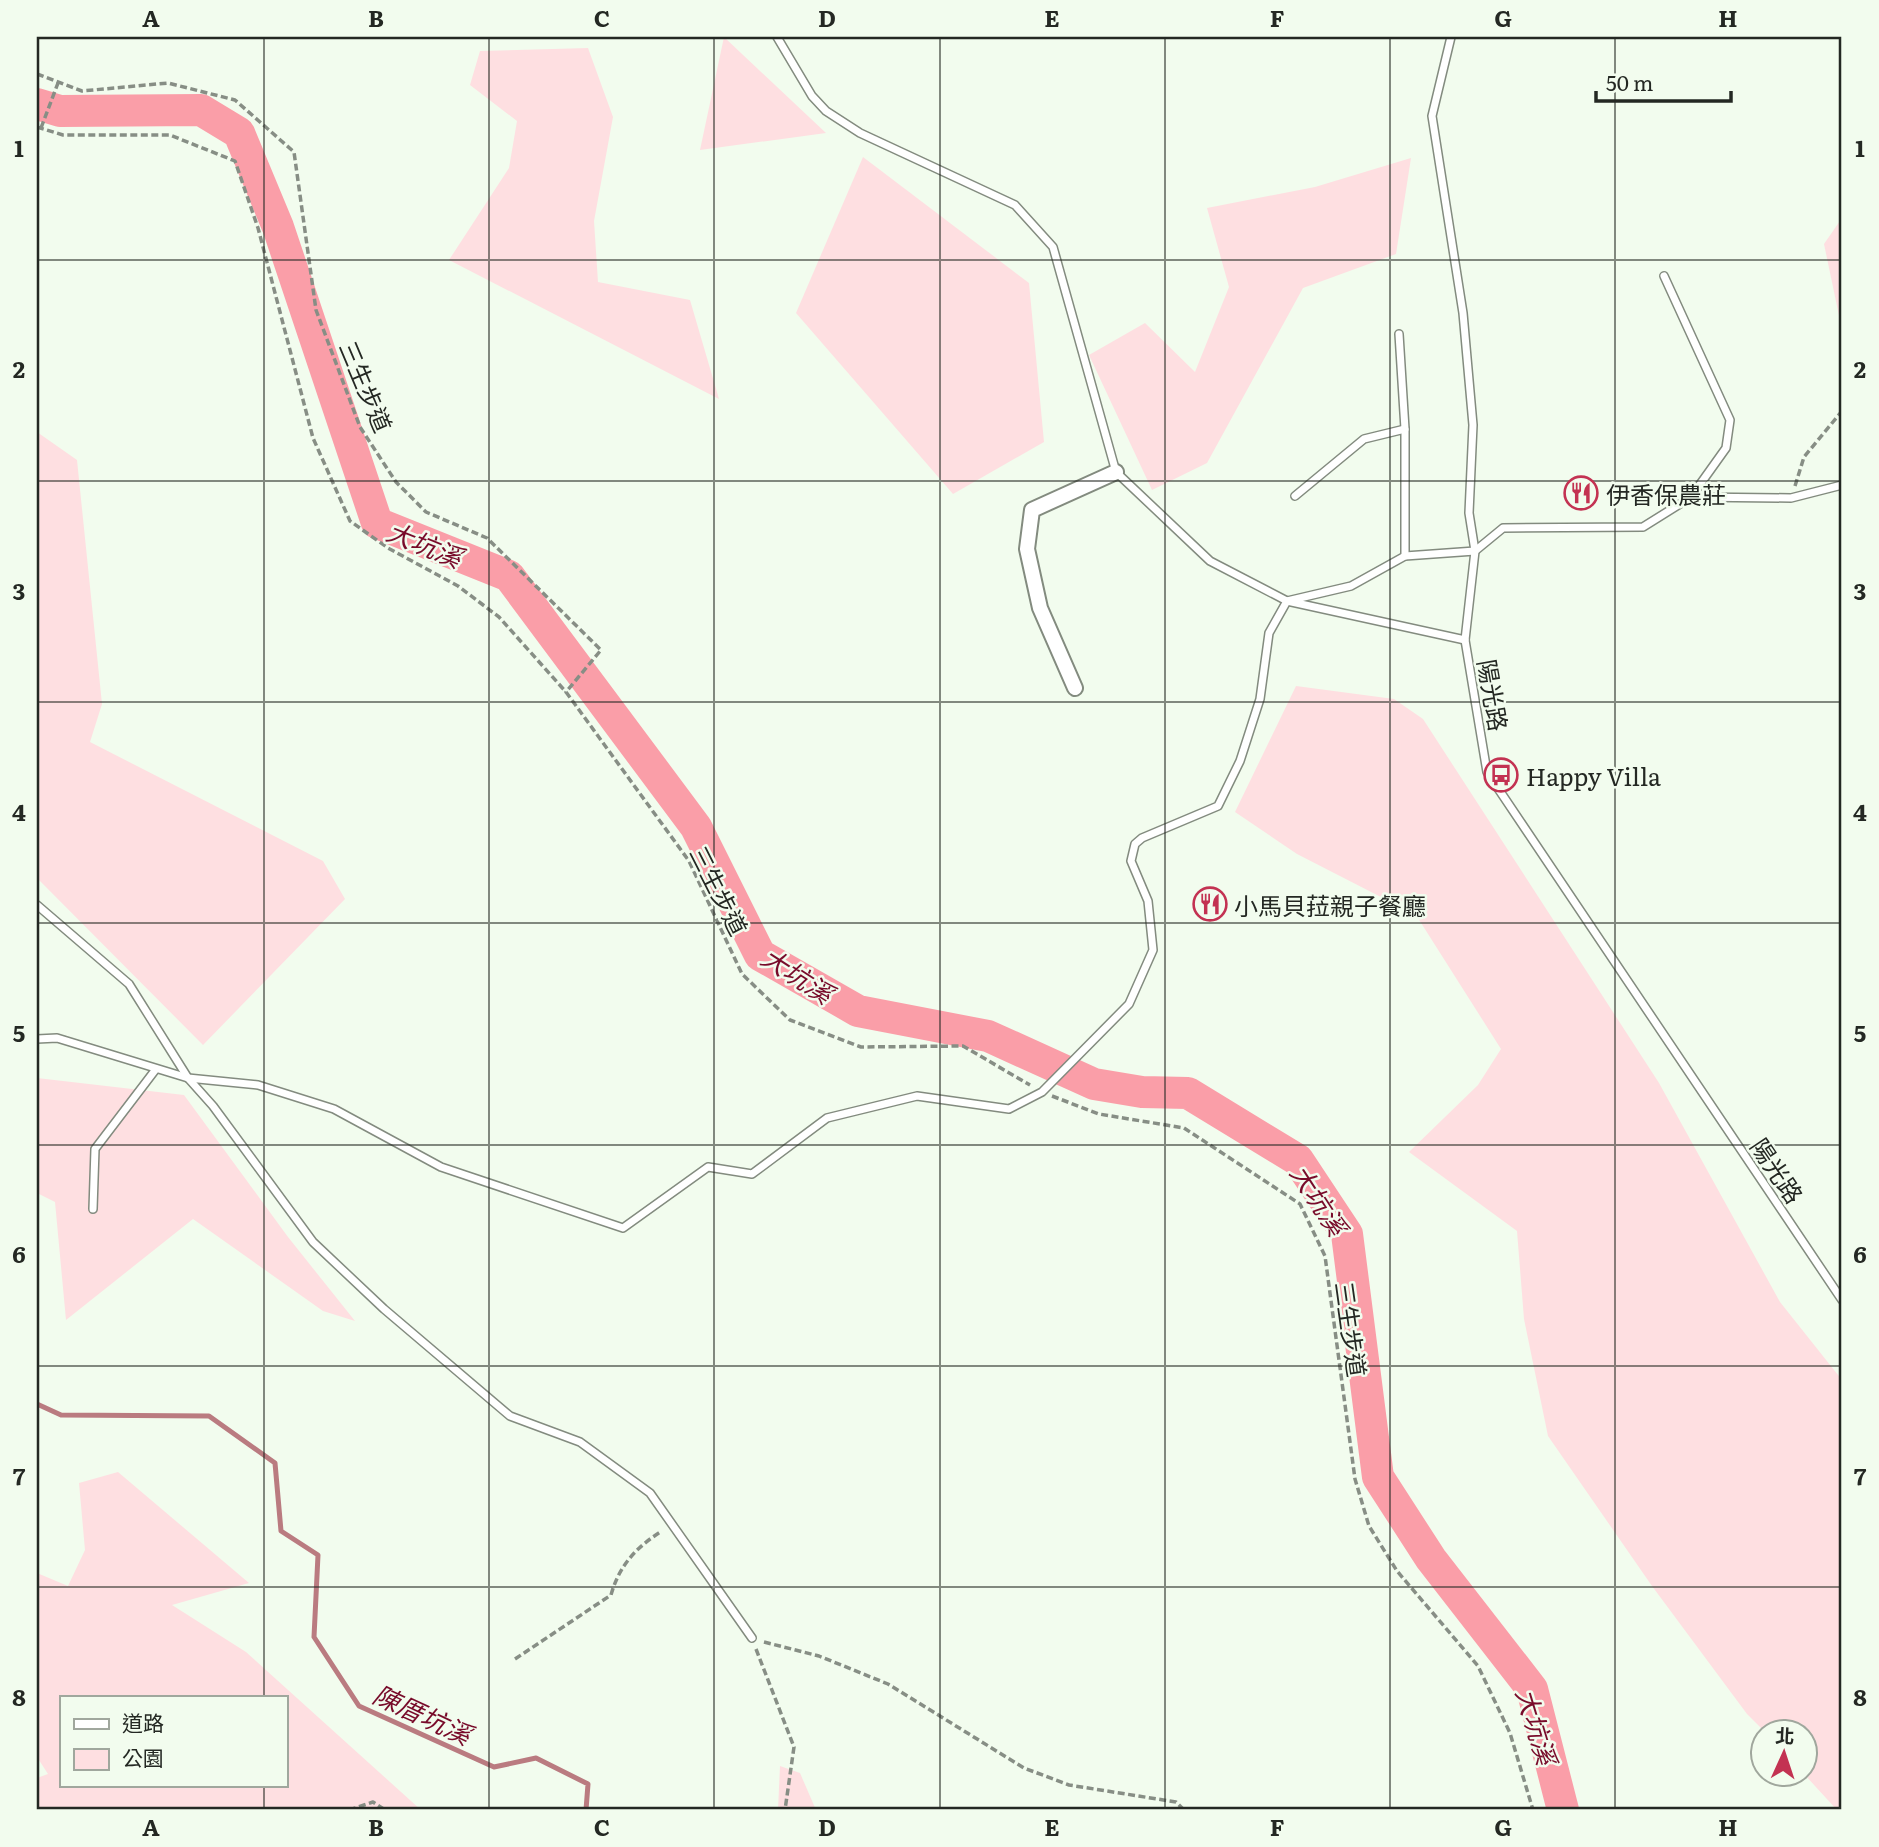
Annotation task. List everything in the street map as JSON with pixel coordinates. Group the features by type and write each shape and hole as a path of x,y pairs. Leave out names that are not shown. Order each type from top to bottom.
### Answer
{"street":[{"path":"1075,688 1040,608 1027,549 1032,510 1116,472"}],"lane":[{"path":"777,37 813,96 826,111 860,133 1015,205 1054,247 1116,472 1210,561 1287,601 1465,640"},
{"name":"陽光路","path":"1451,37 1432,116 1464,326 1473,425 1469,513 1475,551 1465,640 1487,772 1842,1300"},
{"path":"37,1039 57,1038 188,1079 258,1085 334,1109 441,1167 623,1228 708,1167 752,1174 827,1118 917,1096 1009,1109 1042,1092 1129,1004 1153,950 1148,901 1131,861 1135,844 1142,838 1218,806 1240,761 1260,699 1269,633 1287,601 1351,586 1405,556 1475,551 1503,528 1643,527 1691,497 1726,448 1730,420 1664,276"},
{"path":"1399,334 1405,429 1405,556"},
{"path":"1295,496 1364,439 1405,429"},
{"path":"1691,497 1791,498 1842,485"},
{"path":"37,905 129,984 188,1079 213,1106 313,1242 384,1309 510,1416 580,1442 650,1493 752,1638"},
{"path":"93,1209 95,1149 156,1069"}],"path":[{"name":"三生步道","path":"37,74 82,91 168,83 235,100 294,152 316,310 360,427 396,482 426,512 487,538 601,649 567,691 689,861 742,974 790,1020 861,1047 962,1046 1042,1092 1099,1114 1184,1128 1300,1204 1325,1256 1355,1479 1369,1526 1397,1571 1478,1666 1510,1733 1534,1810"},
{"path":"58,83 39,128 63,135 170,135 235,161 258,228 313,438 350,521 388,548 458,586 499,617 567,691"},
{"path":"1791,498 1804,457 1842,411"},
{"path":"515,1659 611,1595 618,1571 645,1541 673,1525"},
{"path":"752,1638 794,1747 785,1810"},
{"path":"752,1638 819,1656 888,1684 1024,1768 1069,1785 1176,1802 1184,1810"},
{"path":"349,1810 373,1802 385,1810"}],"green space":[{"path":"724,37 826,133 700,150"},
{"path":"588,48 613,117 594,221 598,282 690,300 719,399 449,260 509,168 517,121 470,85 480,51"},
{"path":"863,157 1029,283 1044,442 953,494 796,313"},
{"path":"1411,158 1396,254 1303,288 1207,463 1152,490 1089,355 1145,323 1195,372 1229,287 1207,208 1315,187"},
{"path":"1842,218 1842,330 1824,244"},
{"path":"37,432 77,460 102,704 90,742 323,861 345,899 203,1045 37,878"},
{"path":"1296,686 1394,699 1423,719 1659,1083 1780,1302 1842,1380 1842,1810 1837,1810 1816,1787 1820,1787 1820,1717 1750,1717 1747,1714 1652,1586 1548,1436 1524,1319 1517,1231 1409,1152 1478,1085 1501,1049 1416,915 1297,854 1235,812"},
{"path":"37,1078 184,1095 288,1237 355,1321 323,1311 193,1219 66,1320 55,1202 37,1193"},
{"path":"118,1472 249,1583 172,1605 246,1652 421,1810 37,1810 37,1778 48,1774 37,1757 37,1573 68,1586 85,1550 79,1483"},
{"path":"780,1766 800,1773 816,1810 778,1810"}],"waterway":[{"name":"大坑溪","path":"37,104 60,111 201,110 239,133 278,227 377,523 509,576 696,827 760,955 858,1011 988,1036 1094,1084 1142,1092 1188,1093 1298,1160 1347,1234 1378,1477 1431,1559 1532,1689 1563,1810"},
{"name":"陳厝坑溪","path":"37,1404 61,1415 209,1416 275,1463 281,1531 318,1555 314,1637 359,1706 494,1767 536,1758 588,1784 586,1810"}],"place":[{"name":"伊香保農莊","path":"1581,493"},
{"name":"Happy Villa","path":"1501,775"},
{"name":"小馬貝菈親子餐廳","path":"1210,904"}]}
